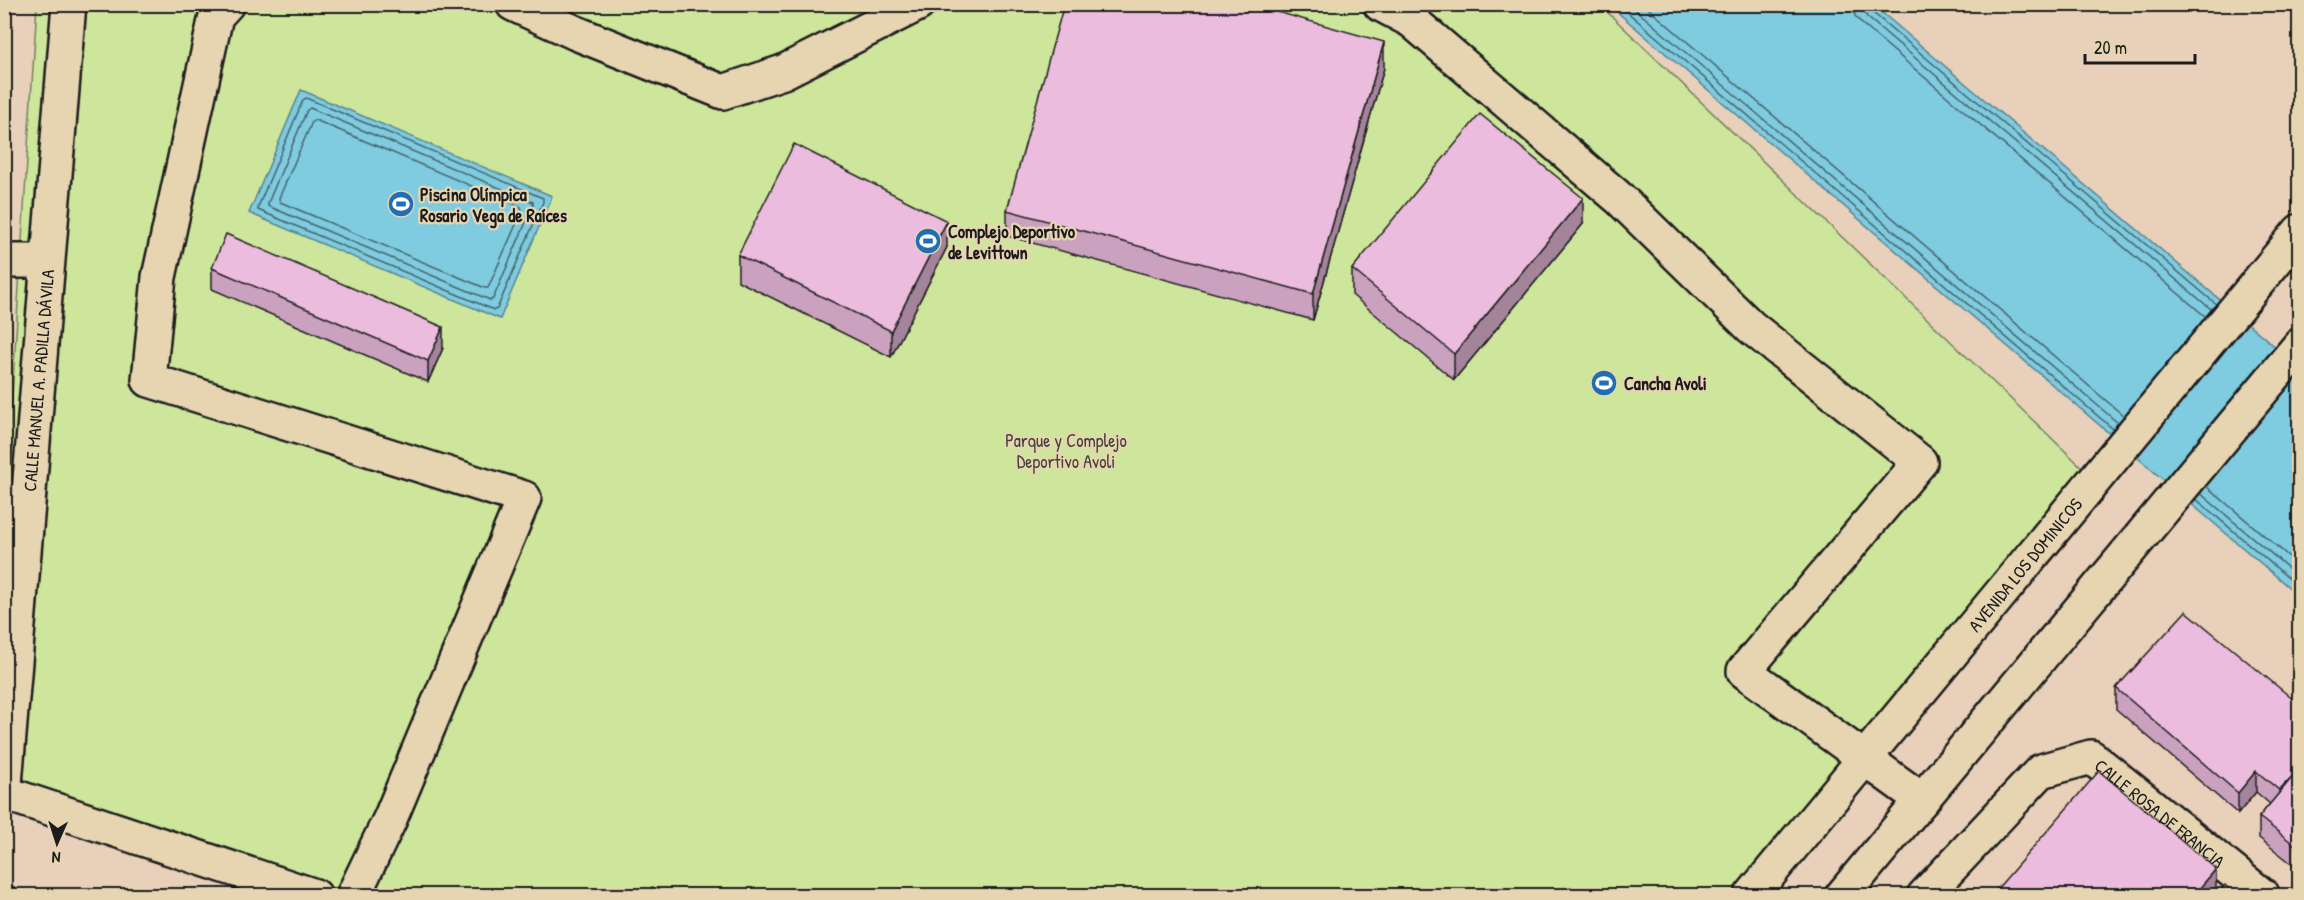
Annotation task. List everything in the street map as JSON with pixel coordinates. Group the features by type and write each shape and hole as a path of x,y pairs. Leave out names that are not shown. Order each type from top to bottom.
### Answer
{"street":[{"name":"CALLE MANUEL A. PADILLA DÁVILA","path":"5,794 46,261 69,4"},
{"path":"227,4 216,15 159,277 149,380 524,498 390,819 352,896"},
{"path":"513,4 576,33 723,92 783,72 918,4"},
{"path":"1380,4 1412,21 1619,198 1751,327 1920,462 1744,671 1922,800"},
{"name":"AVENIDA LOS DOMINICOS","path":"1751,896 2299,232"},
{"path":"4,261 46,261"},
{"path":"1842,896 2300,345"},
{"name":"CALLE ROSA DE FRANCIA","path":"1924,896 2041,771 2091,757 2263,896"},
{"path":"5,794 315,896"}],"green space":[{"name":"Complejo Deportivo de Levittown","path":"37,5 1600,5 2090,475 1741,895 346,895 39,790 15,772 5,757 5,507"}],"water":[{"path":"1609,5 1873,5 2299,367 2299,596"},
{"name":"Piscina Olímpica Rosario Vega de Raíces","path":"301,90 552,196 500,319 249,213"}],"building":[{"path":"1064,4 1249,4 1384,42 1313,294 1007,210"},
{"path":"1480,114 1583,198 1454,354 1352,269"},
{"path":"794,144 947,221 891,331 738,255"},
{"path":"226,234 443,327 428,361 212,268"},
{"path":"4,282 7,282 4,308"},
{"path":"2186,611 2300,705 2300,768 2279,790 2256,771 2238,793 2116,688"},
{"path":"2300,768 2300,849 2259,817"},
{"path":"2099,771 2216,869 2193,896 1991,896"},
{"path":"2225,885 2237,896 2216,896"}],"place":[{"name":"Piscina Olímpica Rosario Vega de Raíces","path":"401,204"},
{"name":"Complejo Deportivo de Levittown","path":"928,241"},
{"name":"Cancha Avoli","path":"1604,383"}],"park label":[{"name":"Parque y Complejo Deportivo Avoli","path":"1066,450"}]}
